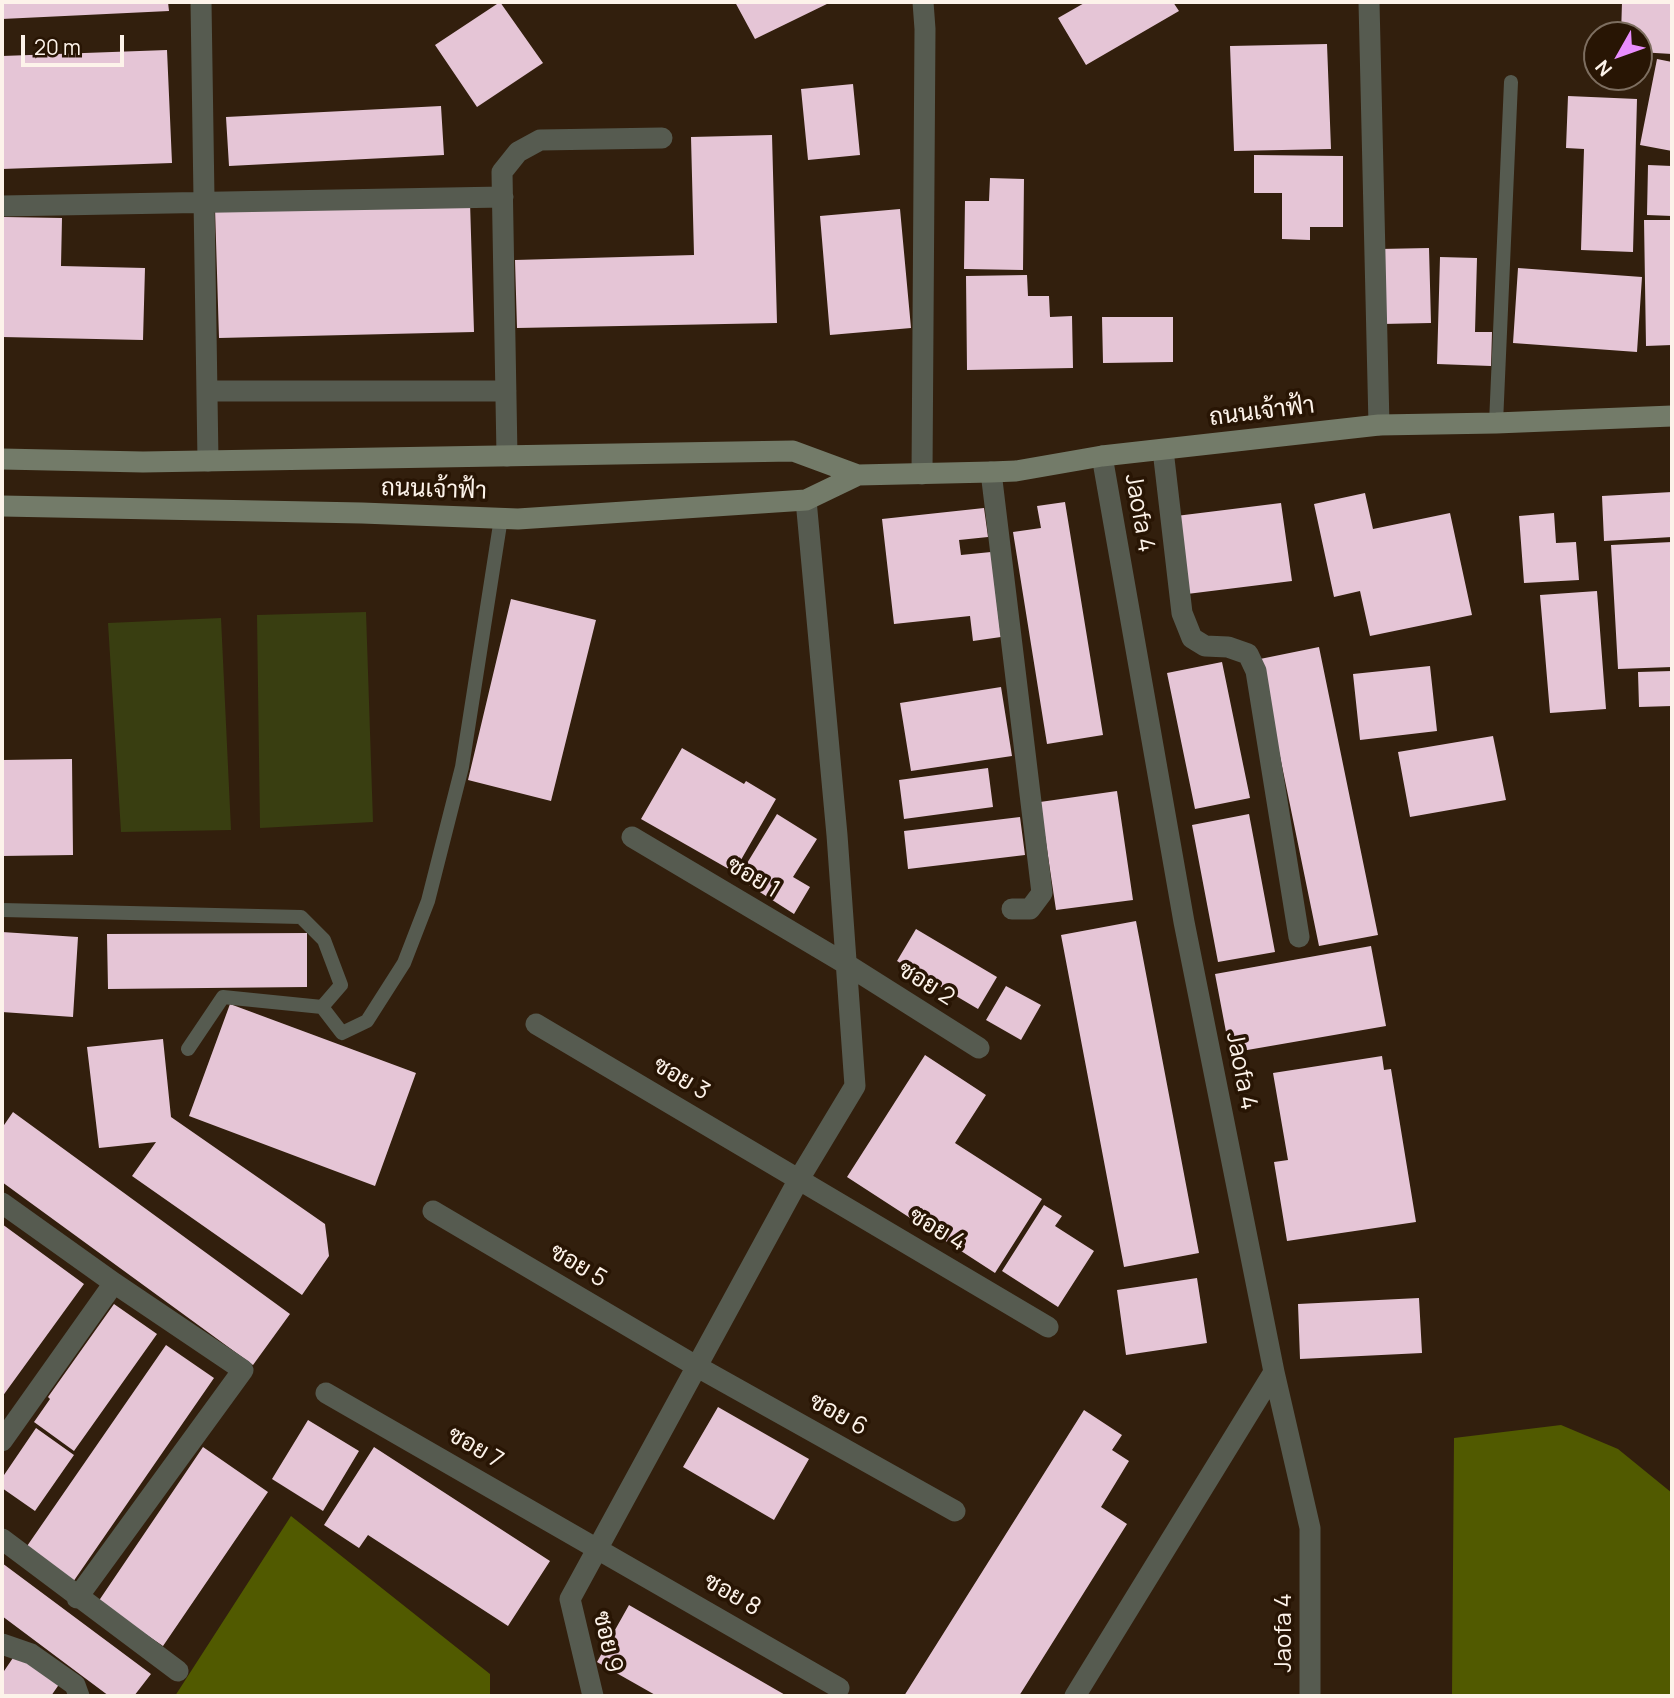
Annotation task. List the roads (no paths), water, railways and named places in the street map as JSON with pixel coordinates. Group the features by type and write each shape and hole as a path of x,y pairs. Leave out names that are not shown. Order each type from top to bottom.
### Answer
{"main road":[{"name":"ถนนเจ้าฟ้า","path":"2,459 143,462 793,451 858,475 922,474 1016,471 1102,456 1379,425 1672,416"},
{"name":"ถนนเจ้าฟ้า","path":"2,506 362,513 501,519 806,500 858,475"}],"street":[{"path":"201,2 208,460"},
{"path":"922,474 923,2"},
{"path":"1369,2 1379,425"},
{"path":"507,456 502,173 518,152 540,140 662,138"},
{"path":"2,206 503,197"},
{"path":"207,391 506,391"},
{"path":"1163,450 1182,613 1192,638 1205,646 1228,647 1248,654 1256,671 1299,937"},
{"name":"Jaofa 4","path":"1102,456 1184,922 1274,1372 1310,1528 1310,1696"},
{"path":"991,472 1042,893 1030,909 1012,909"},
{"path":"598,1548 799,1179 855,1086 837,835 806,500"},
{"name":"ซอย 1","path":"632,838 846,964"},
{"name":"ซอย 2","path":"846,964 979,1048"},
{"name":"ซอย 3","path":"536,1024 799,1179"},
{"name":"ซอย 4","path":"799,1179 1048,1327"},
{"path":"2,1203 243,1370 77,1598"},
{"name":"ซอย 5","path":"433,1211 696,1366"},
{"path":"2,1441 114,1283"},
{"name":"ซอย 6","path":"696,1366 955,1511"},
{"path":"1075,1696 1274,1372"},
{"name":"ซอย 7","path":"326,1393 598,1548"},
{"path":"2,1539 77,1598 178,1671"},
{"name":"ซอย 9","path":"593,1696 570,1599 598,1548"},
{"name":"ซอย 8","path":"598,1548 839,1688"},
{"path":"2,1644 31,1654 75,1685 79,1696"}],"lane":[{"path":"1496,423 1511,82"},
{"path":"188,1049 223,997 322,1007 342,1033 367,1021 404,963 428,901 462,767 501,519"},
{"path":"2,910 301,918 324,940 341,985 322,1007"}]}
